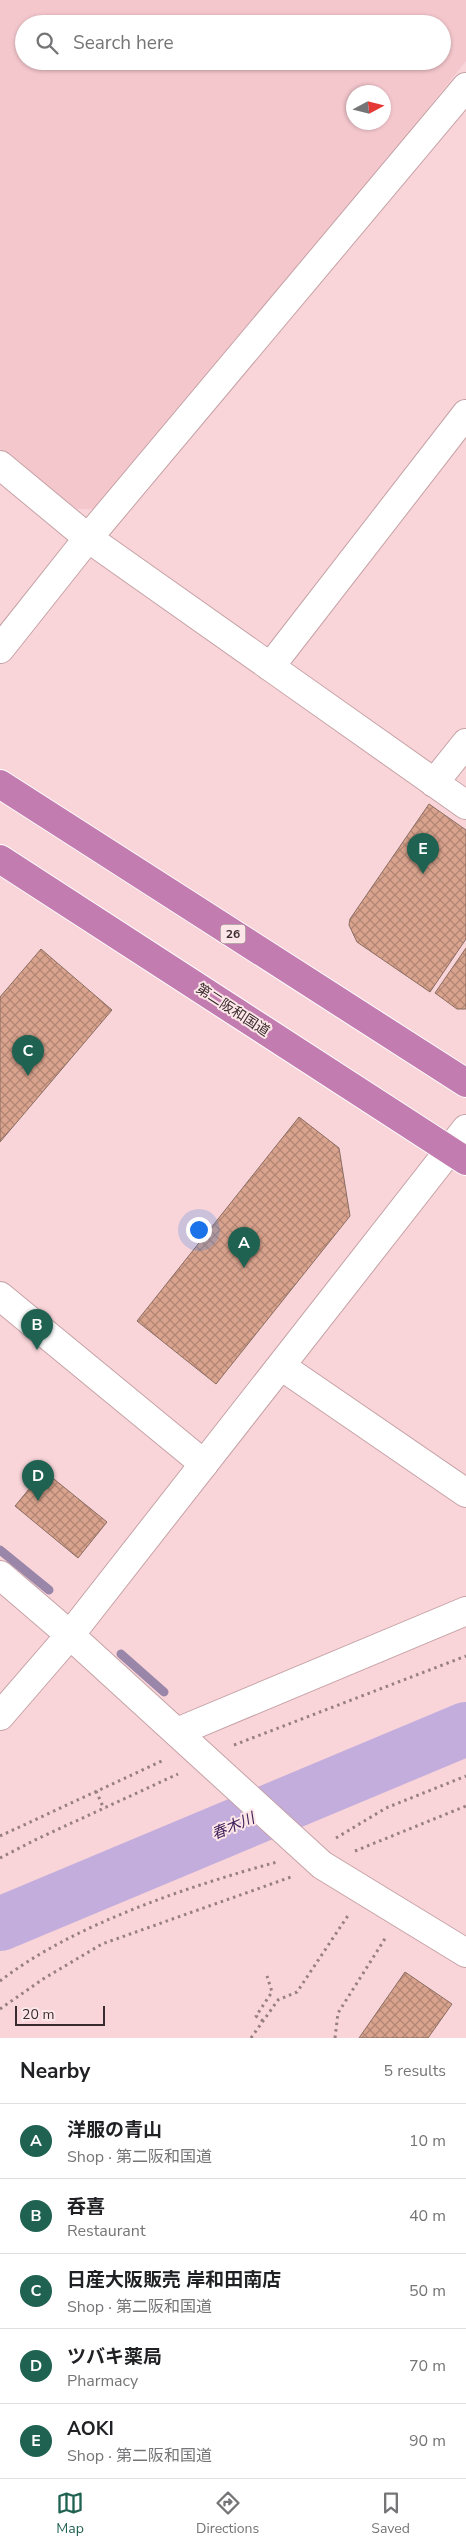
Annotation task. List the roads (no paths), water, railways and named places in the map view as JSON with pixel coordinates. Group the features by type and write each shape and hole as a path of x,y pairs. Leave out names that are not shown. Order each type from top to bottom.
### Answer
{"highway":[{"name":"26","path":"0,784 466,1083"},
{"name":"第二阪和国道","path":"0,859 458,1156"}],"street":[{"path":"0,649 88,538 466,87"},
{"path":"270,667 466,414"},
{"path":"0,465 88,538 466,805"},
{"path":"434,783 466,743"},
{"path":"0,1716 70,1635 281,1366 458,1156 466,1129"},
{"path":"0,1296 204,1464"},
{"path":"281,1366 466,1493"},
{"path":"0,1575 70,1635 309,1854 466,1953"},
{"path":"177,1732 466,1611"}],"waterway":[{"path":"0,1550 49,1590"},
{"path":"121,1654 164,1692"},
{"name":"春木川","path":"0,1924 466,1729"}],"place":[{"name":"AOKI","path":"423,874"},
{"name":"日産大阪販売 岸和田南店","path":"28,1076"},
{"name":"洋服の青山","path":"244,1268"},
{"name":"呑喜","path":"37,1350"},
{"name":"ツバキ薬局","path":"38,1501"}]}
